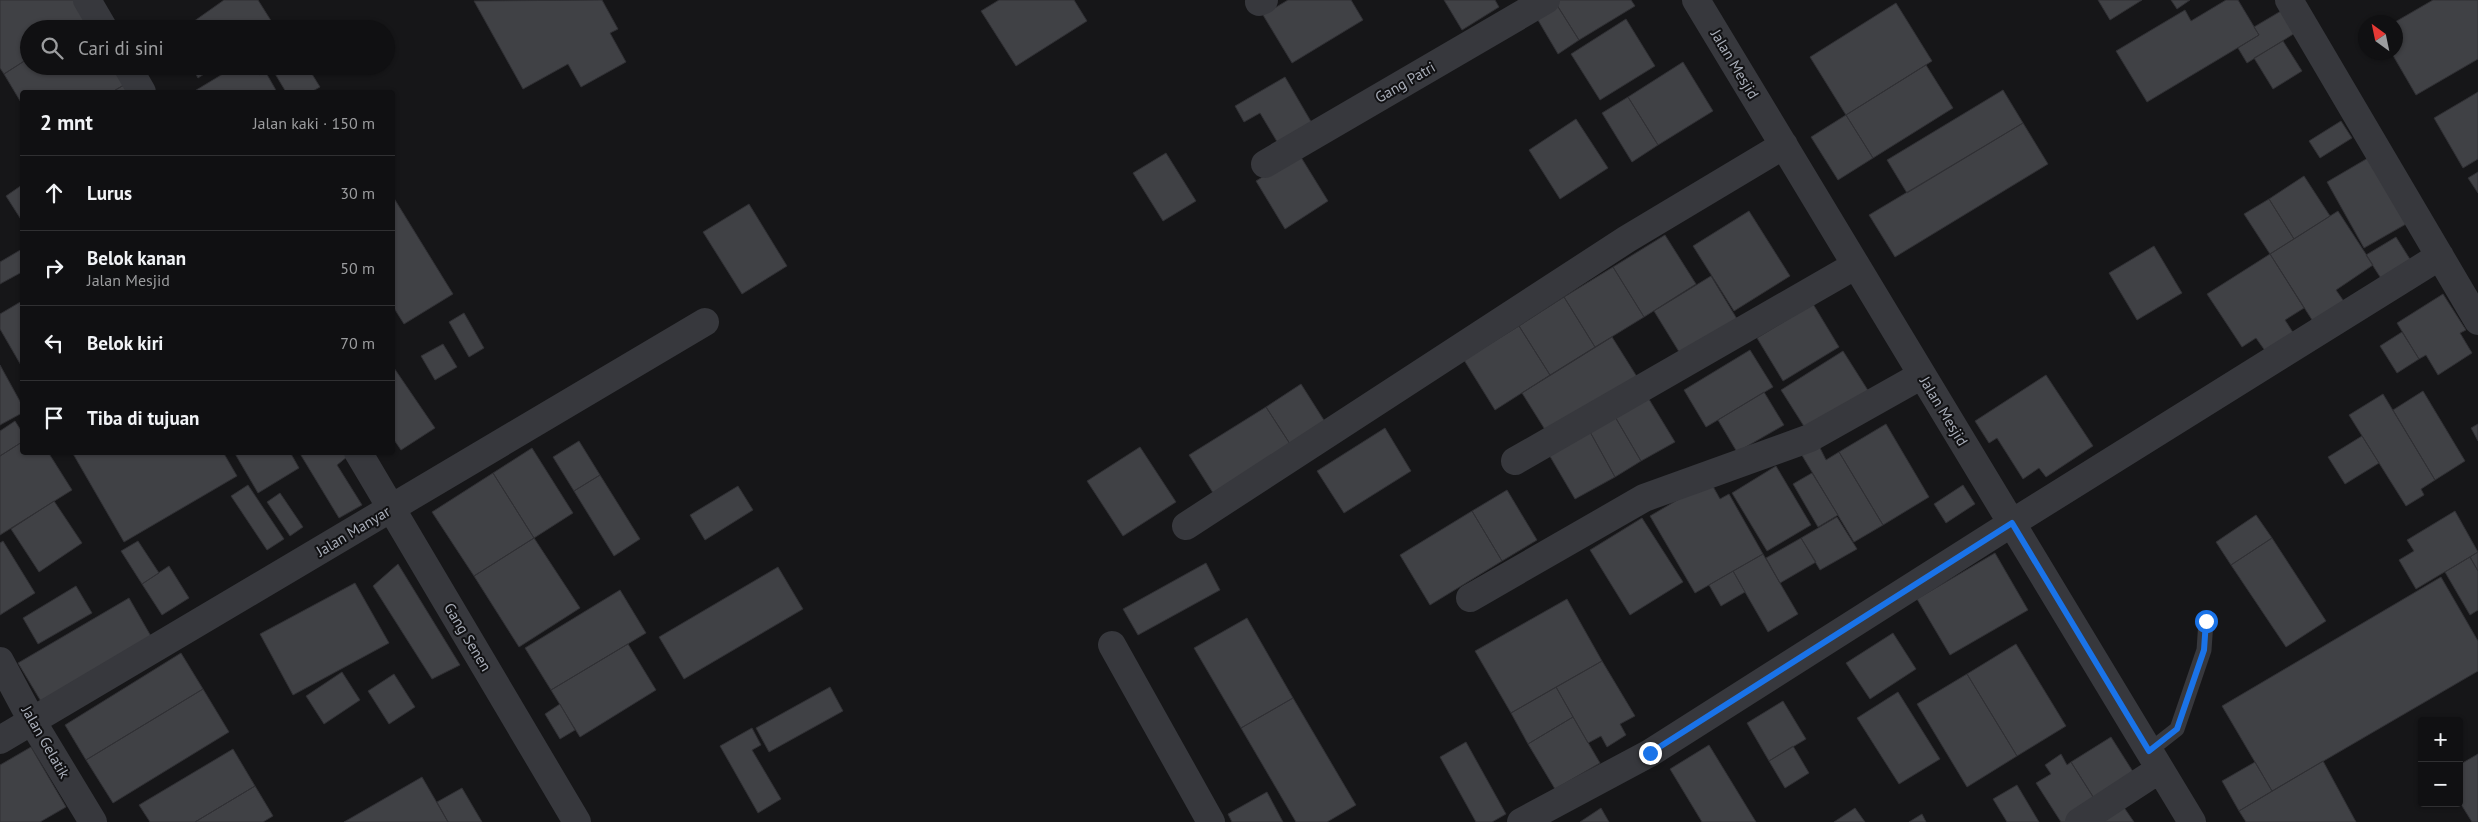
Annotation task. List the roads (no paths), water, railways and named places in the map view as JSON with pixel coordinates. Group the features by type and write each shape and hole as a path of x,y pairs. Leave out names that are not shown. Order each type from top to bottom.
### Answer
{"street":[{"path":"87,0 99,20"},
{"name":"Gang Patri","path":"1265,164 1546,0"},
{"name":"Jalan Mesjid","path":"1696,0 2192,822"},
{"path":"2289,0 2478,321"},
{"path":"132,75 141,90"},
{"path":"1186,526 1627,239 1784,145"},
{"path":"1521,822 1650,753 2012,523 2440,256"},
{"path":"1515,461 1856,265"},
{"name":"Jalan Manyar","path":"0,740 705,322"},
{"path":"1470,598 1644,498 1810,438 1922,375"},
{"name":"Gang Senen","path":"360,455 577,822"},
{"path":"1112,645 1211,822"},
{"name":"Jalan Gelatik","path":"0,661 32,721 93,822"},
{"path":"2080,822 2154,760"}],"lane":[{"path":"2154,760 2177,729 2204,650 2206,621"}]}
